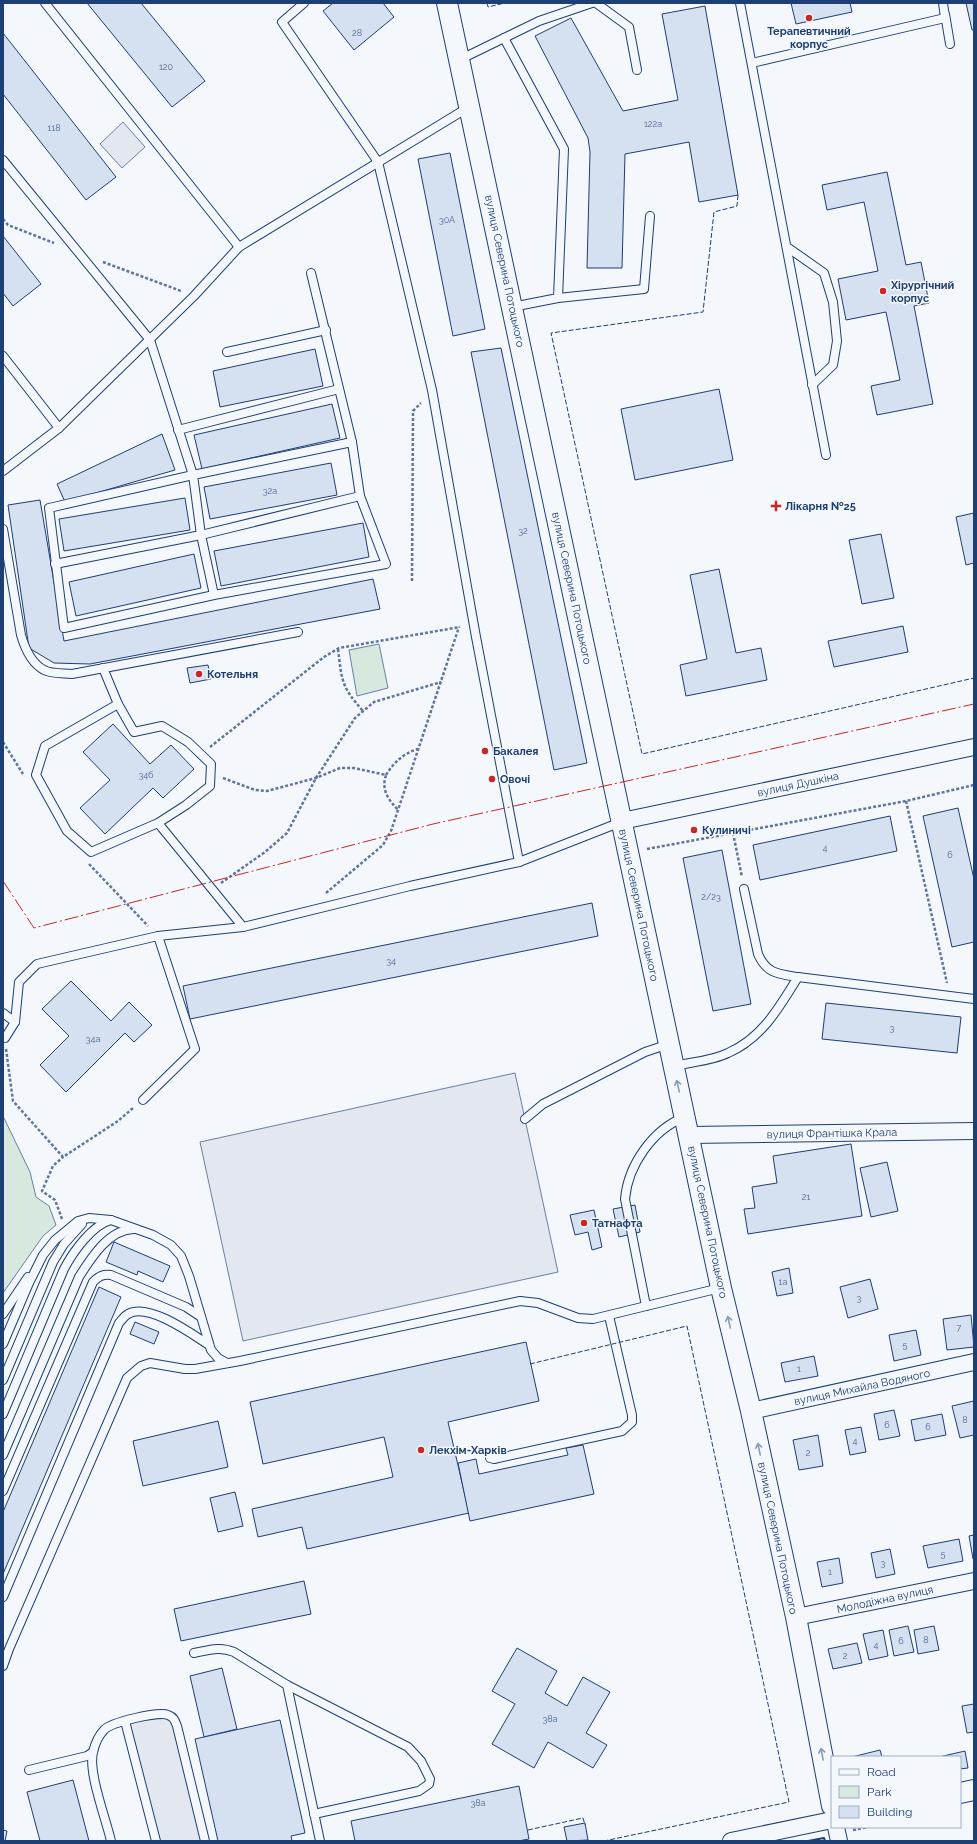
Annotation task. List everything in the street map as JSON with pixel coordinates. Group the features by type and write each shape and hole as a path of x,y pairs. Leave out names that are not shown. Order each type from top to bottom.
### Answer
{"street":[{"name":"вулиця Северина Потоцького","path":"447,3 721,1288 751,1411 796,1617 831,1801"},
{"name":"вулиця Душкіна","path":"622,821 974,747"},
{"name":"вулиця Франтішка Крала","path":"687,1126 974,1131"},
{"name":"вулиця Михайла Водяного","path":"751,1411 974,1362"},
{"name":"Молодіжна вулиця","path":"796,1617 974,1581"},
{"path":"961,1793 974,1790"},
{"path":"731,1841 831,1820"},
{"path":"836,1828 839,1841"}],"lane":[{"path":"45,3 239,247"},
{"path":"304,3 282,22 378,162 432,390 519,862"},
{"path":"459,60 539,20 592,3"},
{"path":"596,3 629,27 637,70"},
{"path":"740,3 826,455"},
{"path":"752,63 945,18 943,3"},
{"path":"943,3 950,44"},
{"path":"504,38 564,149 558,298"},
{"path":"3,471 59,428 194,296 239,247 469,106"},
{"path":"3,160 150,340 193,476 201,535 214,595"},
{"path":"512,307 558,298 644,288 650,216"},
{"path":"786,247 824,273 833,302 837,341 833,365 812,385"},
{"path":"311,273 352,442 360,496 386,564 214,595 64,628 49,508 352,442"},
{"path":"227,352 326,330"},
{"path":"3,356 59,428"},
{"path":"178,430 339,388"},
{"path":"55,564 201,535 360,496"},
{"path":"3,529 21,635 25,649 31,659 45,671 72,674 298,632"},
{"path":"103,668 118,704 134,732 162,726 188,742 212,764 210,786 186,805 158,823 91,852 67,831 36,775 45,746 118,704"},
{"path":"5,1038 15,1022 19,982 37,964 158,936 243,927 410,886 519,862 622,821"},
{"path":"158,823 243,927"},
{"path":"744,889 758,954 761,961 774,973 974,999"},
{"path":"143,1100 195,1049 158,936"},
{"path":"674,1066 728,1054 746,1043 762,1030 778,1010 798,977"},
{"path":"3,1013 15,1022"},
{"path":"525,1119 543,1104 644,1052 669,1044"},
{"path":"646,1306 625,1198 626,1188 634,1168 648,1145 672,1122 687,1126"},
{"path":"3,1380 53,1262 64,1244 89,1218"},
{"path":"3,1314 55,1240 78,1221 89,1218 111,1220 153,1235 171,1245 181,1256 189,1276 211,1350 218,1358 228,1363"},
{"path":"3,1414 64,1269 74,1252 98,1226 111,1220"},
{"path":"3,1454 79,1277 108,1240 120,1232 128,1229 137,1229"},
{"path":"3,1344 29,1283 43,1255"},
{"path":"3,1491 93,1282 98,1277 104,1274 111,1275 186,1307 200,1317"},
{"path":"3,1666 9,1649 127,1378 141,1366 150,1363 185,1369 228,1363 520,1301 538,1303 578,1318 593,1319 721,1288"},
{"path":"3,1597 119,1323 124,1317 136,1311 146,1312 178,1325 209,1345"},
{"path":"490,1458 494,1459 622,1431 632,1422 632,1415 609,1316"},
{"path":"194,1652 216,1648 225,1648 234,1652 287,1685 408,1747 422,1761 430,1779 429,1784 419,1791 314,1814"},
{"path":"287,1685 320,1841"},
{"path":"111,1841 92,1769 93,1752 98,1739 105,1729 113,1724 159,1713 167,1714 173,1718 177,1726 205,1841"},
{"path":"125,1721 156,1841"},
{"path":"29,1770 87,1756 93,1752"}],"path":[{"path":"3,220 8,225"},
{"path":"412,581 413,411 432,390"},
{"path":"200,754 324,657 338,649 474,624"},
{"path":"303,912 383,845 391,831 459,627"},
{"path":"338,649 342,682 350,696 364,711"},
{"path":"213,889 265,852 287,833 316,778 355,718 374,702 441,682"},
{"path":"398,810 389,799 385,791 384,781 392,766 409,752 418,749"},
{"path":"211,773 255,790 267,791 316,778 340,768 354,768 386,775"},
{"path":"629,853 906,801 974,785"},
{"path":"906,801 949,996"},
{"path":"733,833 744,889"},
{"path":"87,863 158,936"},
{"path":"5,1038 13,1101 63,1157"},
{"path":"63,1222 55,1200 42,1191 53,1166 63,1157 118,1121 143,1100"}],"green space":[{"path":"379,644 388,688 357,696 349,650"},
{"path":"3,1116 30,1172 36,1197 49,1206 56,1225 43,1236 3,1293"}],"shaded area":[{"path":"123,122 145,147 122,168 100,144"},
{"path":"515,1073 558,1272 243,1341 200,1142"},
{"path":"159,1713 173,1718 205,1841 156,1841 125,1721"}],"building":[{"path":"87,3 141,3 205,81 172,107"},
{"path":"333,3 383,3 394,17 354,50 323,11"},
{"name":"Терапевтичний корпус","path":"791,3 850,3 852,12 796,24"},
{"path":"966,3 974,3 974,30 972,30"},
{"path":"705,6 738,195 699,202 689,142 625,154 622,268 587,268 590,152 588,138 535,36 571,18 623,111 678,100 662,14"},
{"path":"3,33 116,177 86,200 3,94"},
{"path":"450,153 485,329 453,336 418,159"},
{"name":"Хірургічний корпус","path":"887,172 906,265 921,262 929,303 914,306 933,404 877,415 871,386 900,380 886,312 846,320 838,279 878,271 864,202 827,210 822,185"},
{"path":"3,236 41,284 13,306 3,293"},
{"path":"501,348 587,763 554,770 471,352"},
{"path":"315,349 323,386 220,407 213,371"},
{"path":"719,389 733,460 635,480 621,409"},
{"path":"332,404 340,438 202,469 194,435"},
{"path":"162,434 175,470 65,502 57,484"},
{"path":"331,463 337,495 210,519 204,487"},
{"path":"185,498 190,530 64,551 59,519"},
{"path":"40,500 64,641 373,579 380,609 90,664 54,663 29,648 8,505"},
{"path":"974,513 974,563 966,565 956,517"},
{"path":"363,523 369,557 221,586 214,551"},
{"path":"881,534 894,598 862,604 849,540"},
{"path":"194,554 201,588 76,616 69,582"},
{"path":"719,569 736,653 761,648 767,680 686,696 680,665 707,659 690,575"},
{"path":"903,626 908,652 834,667 828,641"},
{"name":"Котельня","path":"208,665 211,679 190,683 187,668"},
{"path":"113,724 150,764 171,745 194,769 163,798 153,788 105,834 80,808 110,780 83,752"},
{"path":"958,808 974,879 974,942 952,947 923,816"},
{"path":"890,816 897,851 760,880 753,845"},
{"path":"722,850 751,1004 713,1011 683,858"},
{"path":"592,903 598,936 190,1019 183,986"},
{"path":"71,981 111,1021 129,1002 152,1025 134,1042 125,1033 66,1092 40,1065 69,1036 42,1009"},
{"path":"826,1003 961,1017 957,1053 822,1039"},
{"path":"851,1144 862,1216 748,1234 744,1209 755,1208 752,1187 777,1183 773,1156"},
{"path":"887,1162 898,1211 871,1217 860,1168"},
{"path":"635,1205 640,1232 619,1237 613,1209"},
{"path":"594,1210 602,1247 592,1250 588,1232 575,1235 570,1215"},
{"path":"114,1242 170,1266 163,1282 138,1271 137,1275 106,1262"},
{"path":"789,1268 793,1293 777,1296 772,1272"},
{"path":"870,1279 878,1309 848,1318 840,1287"},
{"path":"99,1287 121,1297 3,1574 3,1512"},
{"path":"971,1315 974,1347 947,1350 943,1319"},
{"path":"135,1322 159,1332 154,1344 130,1334"},
{"path":"916,1330 921,1355 894,1361 889,1335"},
{"name":"Лекхім-Харків","path":"526,1342 539,1401 448,1422 469,1513 307,1549 302,1527 258,1537 252,1509 393,1477 384,1437 263,1464 250,1402"},
{"path":"814,1356 818,1376 785,1382 781,1363"},
{"path":"974,1401 974,1435 960,1438 952,1406"},
{"path":"894,1410 900,1436 879,1440 874,1414"},
{"path":"942,1414 946,1435 915,1441 911,1420"},
{"path":"218,1421 228,1467 143,1486 133,1441"},
{"path":"861,1427 866,1452 850,1455 845,1430"},
{"path":"818,1435 823,1466 799,1470 793,1440"},
{"path":"583,1445 594,1494 470,1521 458,1463 476,1459 479,1474 568,1455 566,1448"},
{"path":"235,1492 243,1526 218,1532 210,1498"},
{"path":"974,1535 974,1559 973,1559 969,1536"},
{"path":"959,1539 963,1561 928,1568 923,1546"},
{"path":"890,1549 895,1574 876,1578 871,1553"},
{"path":"839,1558 843,1583 822,1587 817,1562"},
{"path":"304,1581 311,1614 181,1641 174,1609"},
{"path":"908,1626 914,1652 894,1656 889,1630"},
{"path":"934,1626 939,1650 918,1654 914,1630"},
{"path":"883,1630 888,1656 869,1660 863,1634"},
{"path":"857,1643 862,1663 833,1669 828,1649"},
{"path":"517,1648 557,1671 545,1693 567,1706 583,1677 610,1692 586,1733 607,1745 593,1768 548,1742 534,1768 492,1744 515,1704 492,1691"},
{"path":"222,1668 237,1729 204,1737 190,1676"},
{"path":"974,1704 974,1732 967,1733 962,1706"},
{"path":"280,1720 305,1833 291,1836 292,1841 218,1841 195,1739"},
{"path":"880,1750 882,1756 856,1756"},
{"path":"965,1751 968,1768 961,1769 961,1756 943,1756"},
{"path":"73,1780 89,1841 40,1841 27,1792"},
{"path":"519,1786 529,1839 518,1841 355,1841 351,1821"},
{"path":"585,1823 588,1840 567,1841 564,1827"},
{"path":"3,1830 7,1831 5,1841 3,1841"}],"fence":[{"path":"487,3 488,7 505,3"},
{"path":"738,195 737,206 714,212 703,312 551,333 642,754 974,678"},
{"path":"530,1364 687,1326 789,1802 604,1841"},
{"path":"528,1830 583,1818 585,1825"}],"wall":[{"path":"808,1841 824,1838 825,1841"}],"power":[{"path":"3,881 34,928 433,824 974,704"}],"place":[{"name":"Терапевтичний корпус","path":"809,18"},
{"name":"Хірургічний корпус","path":"883,291"},
{"name":"Лікарня №25","path":"776,506"},
{"name":"Котельня","path":"199,674"},
{"name":"Бакалея","path":"485,751"},
{"name":"Овочі","path":"492,779"},
{"name":"Кулиничі","path":"694,830"},
{"name":"Татнафта","path":"584,1223"},
{"name":"Лекхім-Харків","path":"421,1450"}]}
